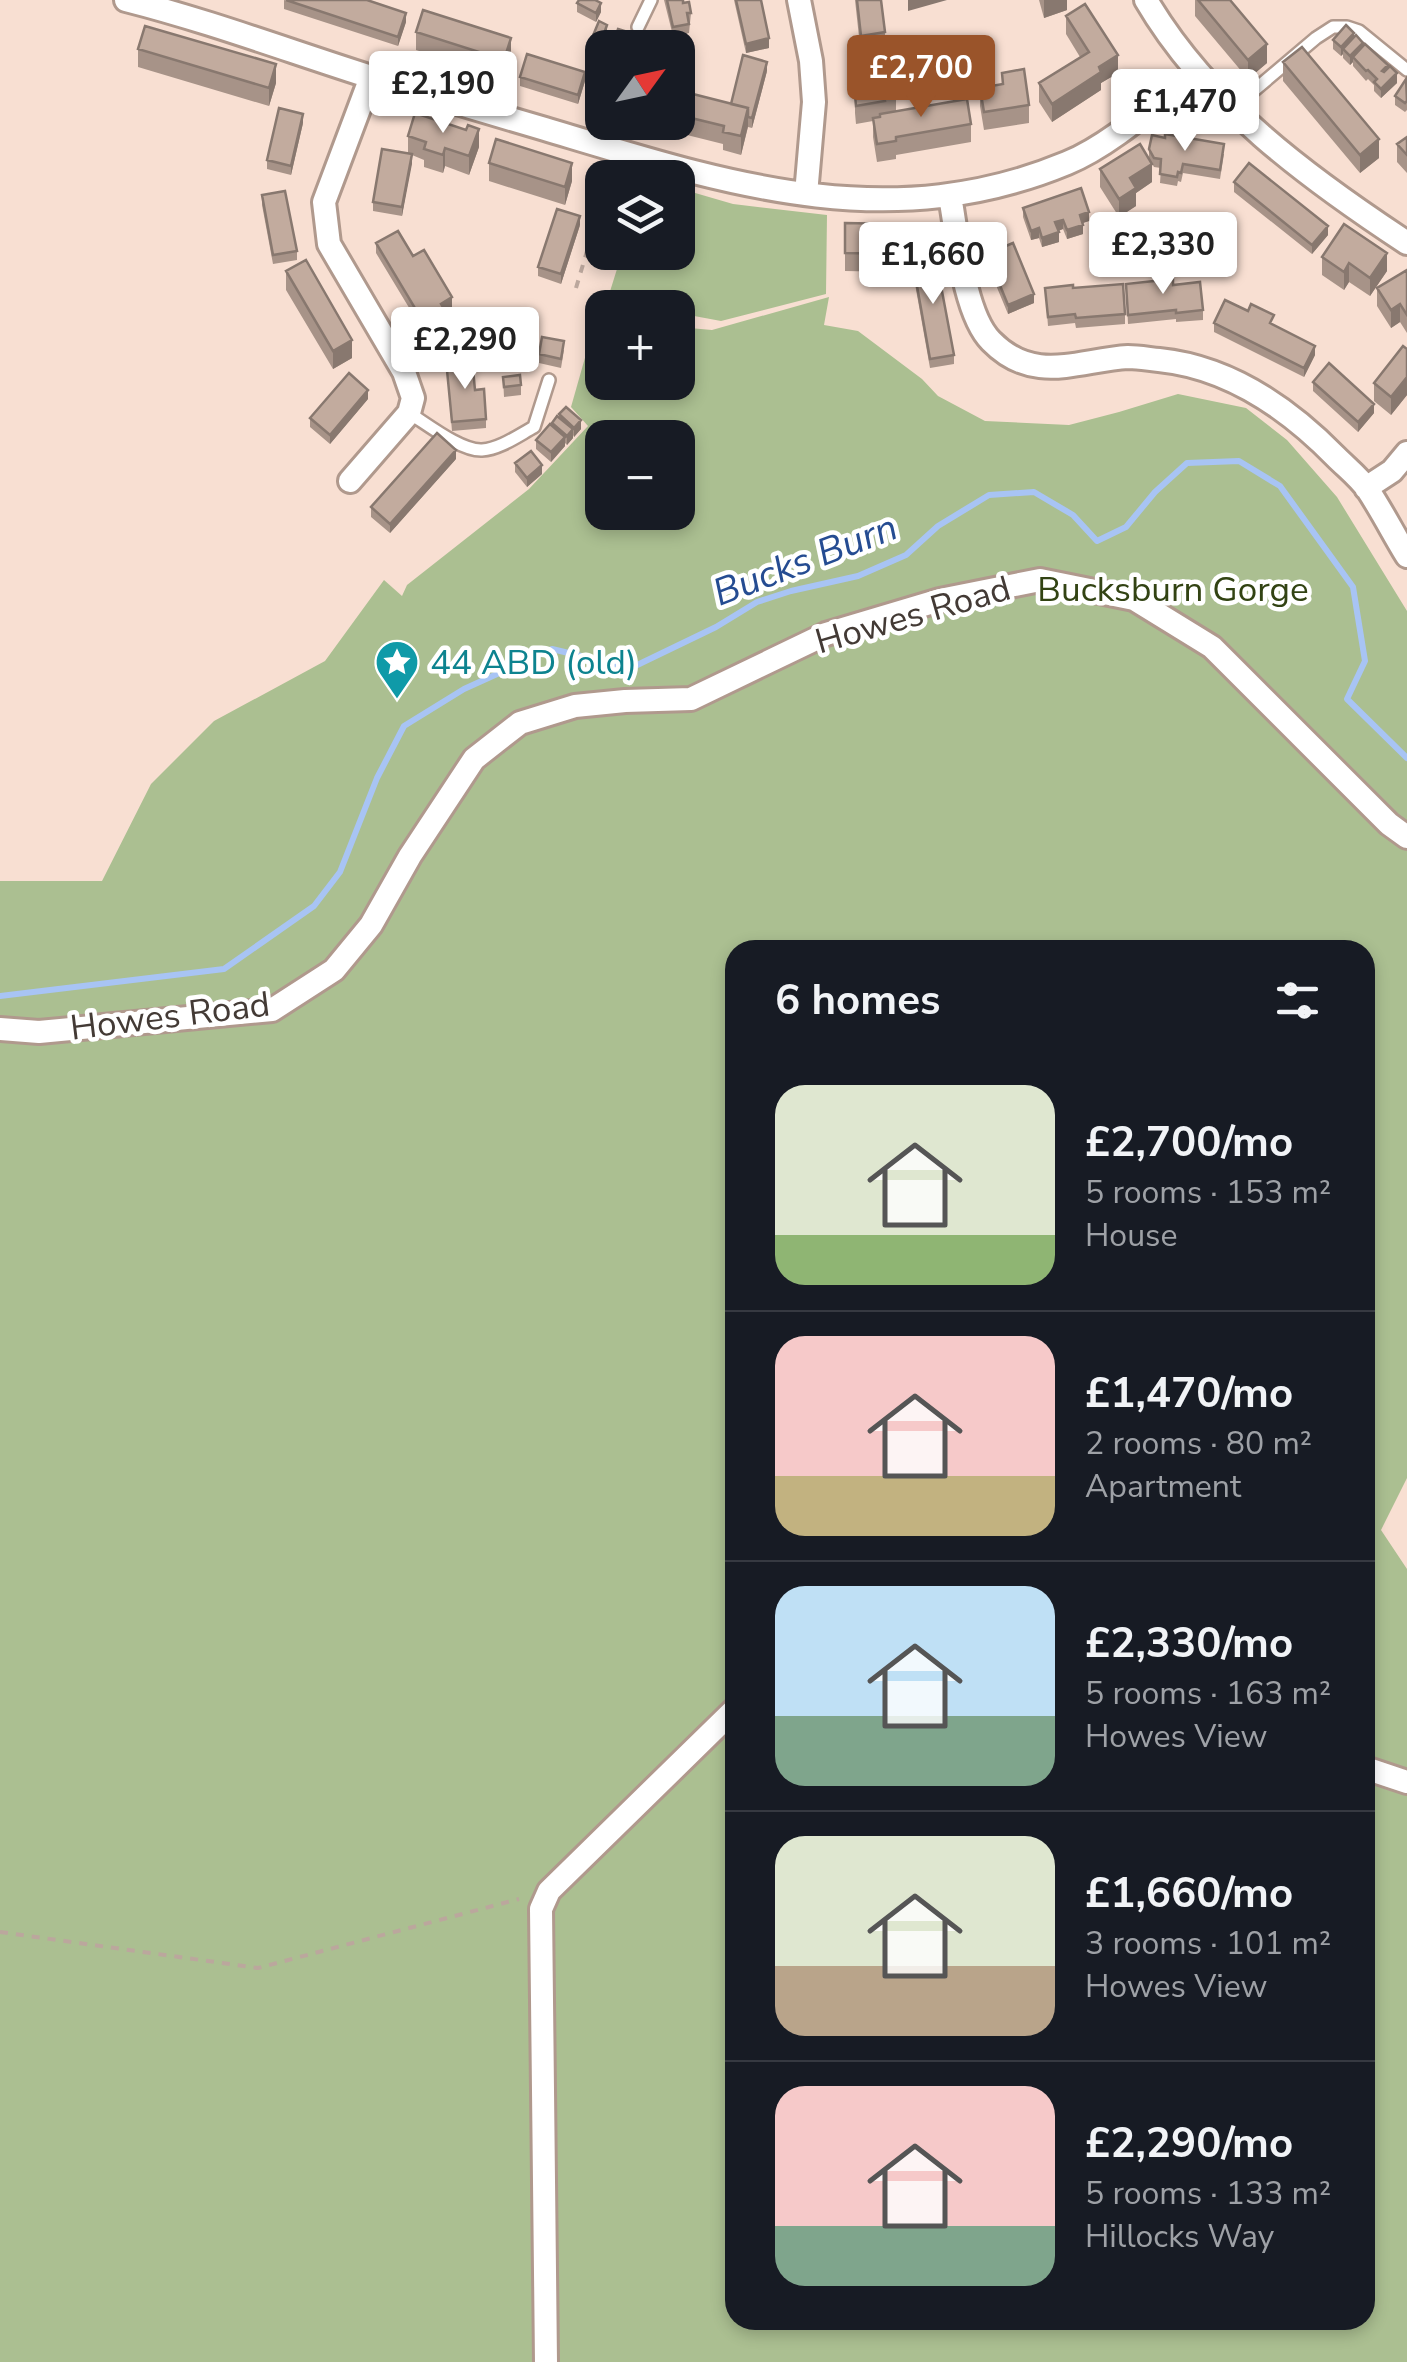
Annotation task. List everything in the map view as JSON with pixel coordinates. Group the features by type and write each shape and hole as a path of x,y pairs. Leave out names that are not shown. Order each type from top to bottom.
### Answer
{"street":[{"path":"126,0 185,7 371,77 663,165 734,183 870,200 950,196 1006,184 1069,162 1106,140 1196,72"},
{"path":"798,0 811,61 814,102 806,194"},
{"path":"1146,0 1196,72 1232,109 1270,143 1407,243"},
{"path":"350,481 409,414 413,398 404,372 329,244 325,223 324,202 371,77"},
{"path":"950,196 973,314 988,339 1008,356 1037,366 1064,368 1130,357 1162,360 1229,378 1276,405 1326,448 1366,488 1407,556"},
{"path":"1366,488 1392,471 1407,453"},
{"name":"Howes Road","path":"0,1029 39,1032 272,1010 334,970 370,924 474,759 520,723 575,706 690,699 826,634 940,600 1040,580 1134,600 1212,646 1389,824 1407,837"},
{"path":"546,2362 541,1908 549,1891 725,1719"},
{"path":"1375,1771 1407,1782"}],"lane":[{"path":"638,27 651,0"},
{"path":"1232,109 1333,27 1359,31 1407,70"},
{"path":"409,414 465,447 481,450 501,445 534,427 548,380"}],"path":[{"path":"576,288 585,258"},
{"path":"0,1932 258,1968 549,1891"}],"green space":[{"path":"695,193 733,204 827,215 826,294 721,321 695,316 695,290 610,290 617,270 695,270"},
{"name":"Bucksburn Gorge","path":"829,297 824,325 858,331 922,379 938,396 985,421 1069,425 1178,394 1246,408 1287,440 1337,497 1407,611 1407,1478 1381,1530 1407,1569 1407,2362 0,2362 0,881 102,881 151,784 214,721 325,661 384,580 402,596 407,585 529,489 585,429 585,530 695,530 695,420 585,423 571,407 585,358 585,400 695,400 695,328 712,330"}],"building":[{"path":"286,0 367,0 406,13 398,37"},
{"path":"667,0 689,2 689,24 673,27"},
{"path":"736,0 761,0 769,38 746,44"},
{"path":"857,0 881,0 885,32 861,36"},
{"path":"1198,0 1230,0 1267,44 1248,60"},
{"path":"577,3 601,3 596,13"},
{"path":"1085,4 1118,55 1099,67 1101,72 1052,104 1039,83 1089,52 1066,16"},
{"path":"423,10 511,38 504,60 416,32"},
{"path":"599,21 607,25 605,30 595,30"},
{"path":"1346,25 1354,33 1341,47 1333,40"},
{"path":"145,26 276,64 269,88 138,49"},
{"path":"1356,35 1363,43 1350,56 1343,49"},
{"path":"876,44 878,56 888,54 896,94 884,96 885,101 856,106 855,95 860,94 852,48"},
{"path":"1365,44 1388,65 1382,71 1390,66 1397,73 1381,89 1374,82 1377,79 1353,57"},
{"path":"1302,47 1379,139 1360,155 1283,62"},
{"path":"527,54 585,72 578,95 520,77"},
{"path":"743,55 767,62 752,118 748,117 748,108 731,104"},
{"path":"1024,69 1029,105 984,112 980,88 1003,84 1002,73"},
{"path":"1406,79 1407,101 1405,103 1395,96"},
{"path":"695,95 748,108 741,136 723,132 724,126 695,119"},
{"path":"967,99 971,124 877,144 873,118 880,114"},
{"path":"279,108 303,114 291,166 267,160"},
{"path":"415,113 466,130 468,125 479,129 469,156 445,148 443,155 424,149 426,142 408,136"},
{"path":"1165,134 1224,144 1220,170 1183,164 1177,177 1160,174 1161,159 1154,158 1149,149 1152,135 1165,138"},
{"path":"1407,137 1407,155 1397,144"},
{"path":"496,139 572,163 565,187 489,163"},
{"path":"1140,144 1152,164 1130,178 1136,188 1119,199 1100,169"},
{"path":"382,149 412,154 402,207 373,202"},
{"path":"1249,163 1328,226 1312,245 1234,182"},
{"path":"1081,188 1089,212 1080,215 1083,225 1067,230 1063,220 1055,222 1059,232 1042,238 1039,228 1031,231 1023,208"},
{"path":"285,191 297,251 273,255 262,195"},
{"path":"557,209 580,216 561,274 538,267"},
{"path":"845,223 896,224 896,254 845,253"},
{"path":"1344,224 1387,253 1370,278 1349,263 1344,272 1322,257"},
{"path":"398,231 413,256 424,250 452,297 441,304 458,332 437,345 376,243"},
{"path":"1013,243 1034,294 1008,305 993,268 988,271 982,256"},
{"path":"935,254 954,355 930,359 912,258"},
{"path":"306,260 352,340 333,351 286,271"},
{"path":"1407,270 1407,315 1400,304 1391,310 1377,288"},
{"path":"1173,279 1173,285 1200,282 1203,310 1128,315 1126,284"},
{"path":"1123,284 1125,314 1048,317 1045,288"},
{"path":"1225,300 1248,311 1251,304 1274,315 1270,323 1315,346 1304,368 1214,323"},
{"path":"542,337 564,341 561,359 539,354"},
{"path":"1403,346 1407,349 1407,377 1391,397 1374,383"},
{"path":"472,358 475,390 484,389 486,419 452,422 446,360"},
{"path":"1329,363 1374,404 1358,422 1313,382"},
{"path":"349,373 368,390 330,435 310,418"},
{"path":"520,375 521,385 504,387 503,377"},
{"path":"566,407 581,420 574,428 559,414"},
{"path":"557,416 573,429 567,436 552,423"},
{"path":"550,424 565,437 551,452 536,440"},
{"path":"437,433 456,450 390,524 371,507"},
{"path":"531,451 542,465 527,478 515,463"}],"waterway":[{"name":"Bucks Burn","path":"0,996 224,969 314,906 340,872 377,778 404,726 464,689 552,649 631,668 716,627 757,602 858,576 906,555 938,526 989,495 1034,492 1073,515 1097,541 1126,527 1155,492 1187,463 1239,461 1280,486 1353,587 1365,661 1347,699 1407,758"}],"place":[{"name":"44 ABD (old)","path":"397,700"}]}
